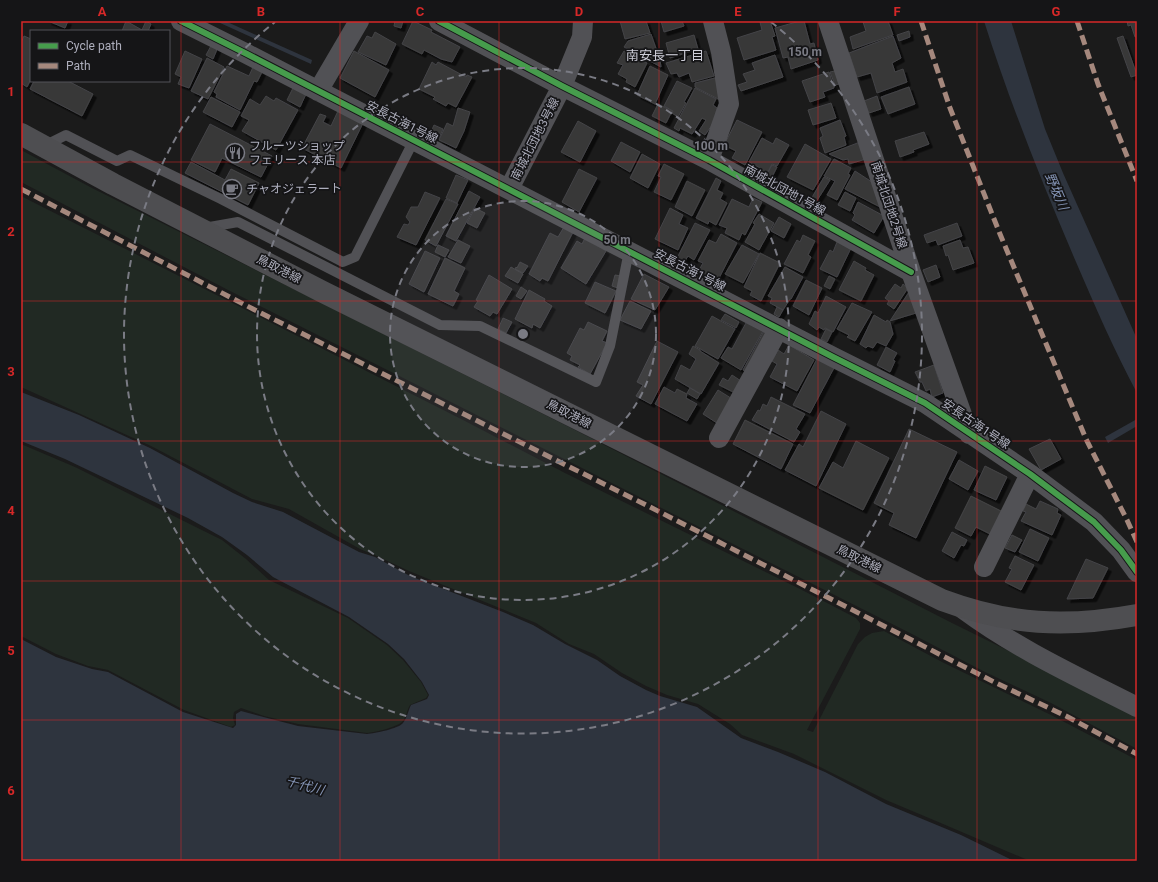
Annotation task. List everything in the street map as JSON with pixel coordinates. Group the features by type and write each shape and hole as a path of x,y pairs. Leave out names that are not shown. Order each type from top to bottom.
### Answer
{"main road":[{"name":"鳥取港線","path":"21,134 113,184 199,228 922,591 961,607 1000,617 1037,623 1101,621 1137,615"}],"street":[{"name":"安長古海1号線","path":"181,21 925,403 1030,474 1094,522 1121,550 1137,572"},
{"path":"318,91 359,21"},
{"name":"南城北団地1号線","path":"439,21 562,86 709,160 911,272"},
{"name":"南城北団地3号線","path":"509,189 562,86 582,37 583,21"},
{"path":"709,160 729,104 721,52 713,21"},
{"name":"南城北団地2号線","path":"828,21 911,272 969,434"},
{"path":"719,438 779,328"},
{"path":"984,567 1030,474"},
{"path":"961,607 987,626 1021,647 1137,707"}],"lane":[{"path":"44,147 66,135 117,161 130,155 221,199 343,262 355,257 414,140"},
{"path":"199,228 238,222 440,325 480,326 596,382 610,346 629,251"}],"shaded area":[{"path":"21,150 92,188 575,430 952,623 1137,714 1137,749 1051,703 985,672 228,290 21,182"},
{"path":"21,196 565,473 856,618 860,623 860,629 807,730 813,732 858,644 872,633 884,631 942,662 1051,715 1137,760 1137,861 1030,861 886,800 794,754 742,735 730,724 698,704 667,695 646,686 622,673 594,654 569,644 536,623 409,571 360,549 289,509 252,499 151,446 21,387"},
{"path":"21,444 75,467 222,540 269,580 348,618 387,645 403,660 421,682 428,695 426,698 410,705 402,722 399,724 367,733 298,724 264,716 241,708 234,712 233,718 235,725 231,727 184,710 108,670 88,666 56,654 21,636"}],"water":[{"path":"225,21 312,60 311,64 218,22"},
{"name":"野坂川","path":"984,21 1011,21 1045,129 1137,339 1137,393 1105,328 1051,203 1027,143"},
{"name":"千代川","path":"21,392 79,415 150,448 233,493 252,502 283,512 359,552 375,557 410,576 533,625 565,644 597,660 620,676 646,690 660,696 697,707 741,738 825,772 886,804 961,835 1014,861 21,861 21,639 56,657 92,669 108,672 183,712 233,728 236,725 236,714 241,711 298,726 367,734 375,733 392,729 403,723 411,705 427,699 429,695 422,682 404,659 388,644 349,617 273,577 247,555 222,537 188,518 65,459 21,441"},
{"path":"1137,419 1137,426 1108,443 1105,437"}],"building":[{"path":"48,21 68,21 65,28"},
{"path":"126,21 142,30 122,30"},
{"path":"146,21 151,24 148,30 142,30"},
{"path":"395,21 403,21 401,28 394,26"},
{"path":"413,21 432,30 431,32 460,47 452,62 441,59 424,50 422,54 402,44"},
{"path":"620,21 646,21 650,33 625,39"},
{"path":"661,21 682,21 684,26 664,32"},
{"path":"770,21 775,36 772,37 776,50 744,60 737,38 762,30 760,22"},
{"path":"804,21 810,44 814,43 818,60 791,69 788,57 783,58 775,28"},
{"path":"888,21 893,35 853,49 850,37 866,31 863,22"},
{"path":"1127,21 1137,21 1137,37 1135,37 1131,25 1128,26"},
{"path":"909,31 910,37 899,41 897,35"},
{"path":"375,32 396,44 386,65 358,52 367,36 372,38"},
{"path":"651,34 661,67 624,47 628,41"},
{"path":"694,35 698,49 670,58 666,43"},
{"path":"24,36 30,39 30,81 27,87 21,83 21,43"},
{"path":"893,36 901,58 892,63 895,72 903,69 907,82 877,93 871,73 857,77 849,53"},
{"path":"1123,36 1137,75 1131,77 1117,38"},
{"path":"212,44 218,47 213,59 206,55"},
{"path":"185,51 202,59 189,88 178,84 181,77 175,74"},
{"path":"354,51 389,70 375,97 340,78"},
{"path":"624,51 647,63 635,87 626,82 627,79 618,74 623,65 617,63"},
{"path":"706,51 714,76 692,82 689,73 679,77 677,73 671,74 666,63"},
{"path":"775,55 783,77 741,91 738,85 747,82 743,74 755,70 752,63"},
{"path":"207,58 224,67 208,99 191,91"},
{"path":"432,62 436,65 438,62 466,77 467,75 472,77 456,107 448,103 446,106 433,99 435,97 419,89"},
{"path":"227,66 249,76 253,67 262,72 257,82 254,81 240,110 216,97 217,94 214,92"},
{"path":"650,66 668,75 655,104 637,95"},
{"path":"835,71 839,84 835,85 830,72"},
{"path":"829,72 834,88 823,92 825,97 810,102 802,81"},
{"path":"719,77 720,100 695,87 695,83"},
{"path":"677,81 692,88 678,117 672,113 673,111 664,106"},
{"path":"34,82 70,82 93,94 82,116 30,89"},
{"path":"909,87 915,104 888,114 881,97"},
{"path":"293,88 306,94 300,107 287,100"},
{"path":"695,88 716,99 713,105 717,108 714,122 705,135 699,131 706,120 702,118 692,134 680,128 679,131 674,128"},
{"path":"266,96 274,101 276,98 298,110 276,150 242,131 249,120 241,116 250,99 260,105"},
{"path":"877,96 881,109 869,113 864,101"},
{"path":"211,97 240,112 232,127 203,112"},
{"path":"831,103 836,118 813,125 808,110"},
{"path":"658,104 672,111 666,123 652,116"},
{"path":"458,108 470,112 464,131 456,148 439,140 447,123 453,126"},
{"path":"338,111 363,123 341,168 302,148 320,114 326,116 323,122 331,126"},
{"path":"737,120 762,132 745,165 732,158 736,151 724,145"},
{"path":"840,120 846,136 844,137 846,145 825,153 820,138 823,136 820,128"},
{"path":"578,121 596,131 580,162 561,152"},
{"path":"210,124 272,156 261,177 222,158 215,172 191,160"},
{"path":"434,125 443,129 439,138 430,134"},
{"path":"924,132 929,144 900,157 895,141"},
{"path":"762,138 773,144 776,138 789,145 777,166 772,164 766,176 761,173 762,169 749,162"},
{"path":"621,142 640,152 630,172 611,161"},
{"path":"860,142 866,159 849,164 848,159 843,160 829,154"},
{"path":"805,144 831,159 813,190 787,177"},
{"path":"642,154 660,164 648,188 630,178"},
{"path":"834,159 851,168 848,174 850,175 837,200 827,195 835,181 824,176"},
{"path":"191,162 225,180 231,169 259,183 248,205 185,173"},
{"path":"664,164 684,174 671,200 654,192 661,177 658,176"},
{"path":"772,165 777,167 771,179 766,176"},
{"path":"579,169 597,178 579,212 562,202"},
{"path":"855,171 875,184 882,208 845,189"},
{"path":"456,175 468,180 457,203 446,198"},
{"path":"824,177 830,180 816,202 811,199"},
{"path":"716,178 721,181 717,190 723,193 720,199 727,203 716,225 709,221 708,224 696,218"},
{"path":"687,181 705,190 692,216 675,207"},
{"path":"469,191 480,197 456,241 446,236"},
{"path":"425,192 440,198 416,245 397,237 404,224 408,225 410,222 406,217 411,207 418,207"},
{"path":"845,192 856,198 850,211 838,205"},
{"path":"753,198 762,202 745,235 742,233 739,240 725,233 727,228 719,225 732,199 749,207"},
{"path":"446,199 458,204 436,246 425,240"},
{"path":"858,202 884,216 874,233 852,220 855,215 853,213"},
{"path":"475,208 485,213 477,228 467,223"},
{"path":"670,208 683,215 679,224 688,228 678,250 655,239"},
{"path":"759,214 774,223 759,250 745,242 755,224 753,223"},
{"path":"779,217 791,224 784,238 771,231"},
{"path":"695,223 710,230 694,260 688,256 682,266 675,262"},
{"path":"957,223 962,236 938,245 936,240 927,243 924,235"},
{"path":"564,227 573,232 548,281 542,278 540,281 529,274 550,233 558,237"},
{"path":"721,234 737,243 718,280 709,275 708,278 700,274 702,271 699,270 703,263 698,261 709,240 716,243"},
{"path":"803,235 815,241 808,255 811,257 803,273 784,264 797,240 800,242"},
{"path":"585,238 606,251 586,284 561,268 577,241 582,244"},
{"path":"458,240 470,246 461,263 448,257"},
{"path":"960,240 963,248 968,247 974,263 953,270 943,246"},
{"path":"837,242 851,248 837,277 820,269 830,250 833,252"},
{"path":"438,245 449,250 445,257 435,252"},
{"path":"742,245 759,254 743,283 725,274"},
{"path":"425,251 440,258 424,292 409,284"},
{"path":"760,253 780,263 761,301 750,295 752,291 744,287"},
{"path":"445,258 465,268 454,291 459,294 453,306 428,294"},
{"path":"854,261 874,275 861,301 839,290"},
{"path":"520,262 528,266 523,273 515,269"},
{"path":"936,265 940,277 928,282 923,270"},
{"path":"511,267 523,274 518,283 505,276"},
{"path":"785,267 803,277 783,310 770,303 772,298 768,296"},
{"path":"644,274 669,287 655,310 631,299"},
{"path":"489,275 512,289 497,314 493,312 490,316 474,307"},
{"path":"615,275 621,276 618,288 612,286"},
{"path":"829,276 835,279 830,289 824,286"},
{"path":"806,280 822,288 809,315 793,306"},
{"path":"595,282 616,291 605,313 585,303"},
{"path":"895,284 901,288 903,284 908,288 894,309 887,304 889,301 885,298"},
{"path":"521,287 527,291 521,299 516,296"},
{"path":"529,290 545,299 544,301 552,306 540,328 533,324 532,328 515,319"},
{"path":"909,292 916,313 890,321"},
{"path":"826,296 846,307 833,332 819,327 817,330 809,324 815,311 818,313"},
{"path":"630,301 651,311 641,329 620,320"},
{"path":"852,303 872,312 855,341 847,337 849,335 837,329"},
{"path":"777,307 783,310 779,317 774,314"},
{"path":"725,314 739,322 736,328 721,320"},
{"path":"874,315 886,322 887,320 890,322 893,334 886,346 877,342 873,348 868,346 866,348 860,344"},
{"path":"712,316 735,329 718,359 695,346"},
{"path":"503,318 512,322 506,333 498,329"},
{"path":"747,321 763,331 741,370 721,358 728,347 732,349"},
{"path":"588,322 607,331 602,341 607,343 590,374 578,367 580,365 570,360 572,356 567,353 580,328 584,330"},
{"path":"826,329 832,332 827,342 821,339"},
{"path":"764,331 768,334 748,373 743,370"},
{"path":"657,341 678,352 651,404 636,396 643,385 637,382"},
{"path":"789,345 814,360 797,391 770,377 777,364 772,361 778,350 784,354"},
{"path":"693,346 719,363 701,394 675,379 681,365 690,370 696,359 689,354"},
{"path":"886,347 897,353 893,360 895,361 890,372 877,365"},
{"path":"817,359 834,368 810,413 793,405"},
{"path":"934,365 943,393 932,397 930,389 926,391 915,372"},
{"path":"732,375 741,381 735,393 719,385 723,378 728,381"},
{"path":"664,387 675,393 677,389 687,394 686,398 697,404 687,421 655,404"},
{"path":"690,388 700,394 697,399 687,393"},
{"path":"718,390 734,400 720,425 703,414"},
{"path":"771,397 805,414 796,429 800,432 794,442 752,420 758,410 760,411 763,404 767,406"},
{"path":"821,411 846,424 816,486 785,470 799,444 803,447"},
{"path":"745,420 793,444 781,469 733,444"},
{"path":"909,429 957,452 916,538 889,525 894,513 874,503"},
{"path":"1050,439 1061,459 1041,470 1029,449"},
{"path":"856,441 889,458 863,510 819,488 833,462 843,468"},
{"path":"959,460 978,471 968,490 949,479"},
{"path":"985,466 1007,477 996,500 974,490"},
{"path":"971,496 1003,512 992,535 976,527 971,536 955,528"},
{"path":"1040,501 1058,509 1057,513 1061,515 1052,535 1021,521 1026,512 1023,511 1026,504 1036,509"},
{"path":"1030,529 1049,538 1038,561 1019,552"},
{"path":"952,532 967,540 964,546 961,545 954,558 942,551"},
{"path":"1012,535 1022,540 1015,552 1005,548"},
{"path":"1015,556 1034,565 1021,590 1005,582 1012,569 1009,568"},
{"path":"1086,559 1108,568 1093,598 1067,599"}],"marked path":[{"path":"921,21 950,108 1000,234 1086,439 1137,542"},
{"path":"1077,21 1098,84 1137,181"},
{"path":"21,189 253,309 648,506 996,683 1066,716 1137,754"}],"cycle path":[{"path":"181,21 925,403 1030,474 1094,522 1121,550 1137,572"},
{"path":"439,21 562,86 709,160 911,272"}],"place":[{"name":"フルーツショップ フェリース 本店","path":"235,153"},
{"name":"チャオジェラート","path":"232,189"}],"district":[{"name":"南安長一丁目","path":"665,55"}]}
